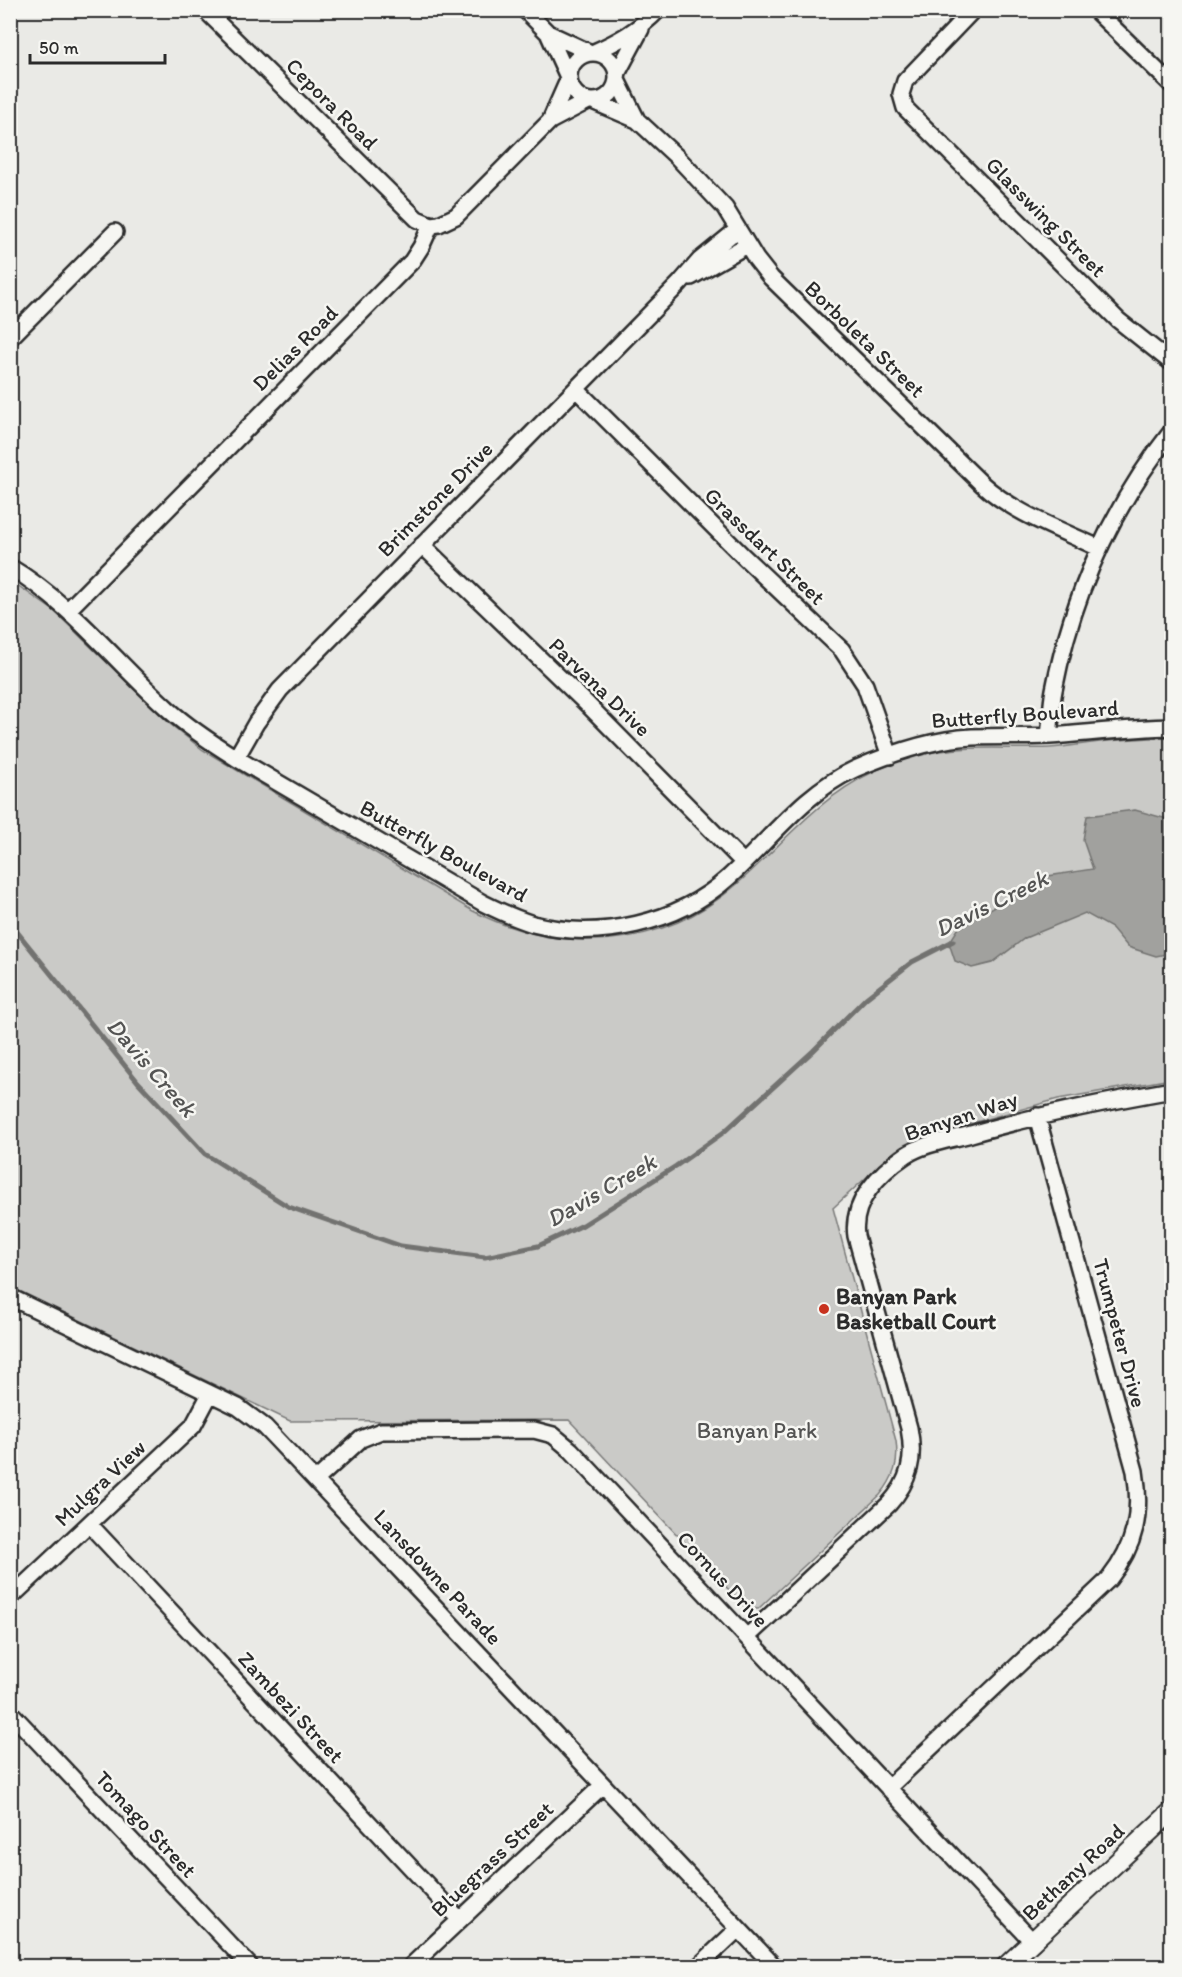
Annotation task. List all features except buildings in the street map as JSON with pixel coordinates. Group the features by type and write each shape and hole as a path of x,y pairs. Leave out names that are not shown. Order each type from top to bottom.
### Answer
{"street":[{"name":"Cepora Road","path":"206,10 417,219 430,225"},
{"path":"525,10 548,33 569,77 573,92 578,97 591,101"},
{"path":"430,225 439,224 456,216 550,121 591,101 606,98 611,93 618,72 643,26 658,10"},
{"name":"Glasswing Street","path":"973,10 909,76 902,87 901,94 905,108 1118,320 1172,363"},
{"path":"1095,10 1172,85"},
{"path":"550,121 574,62 643,26"},
{"path":"548,33 607,58 613,64 617,79"},
{"name":"Borboleta Street","path":"617,79 637,120"},
{"name":"Borboleta Street","path":"591,101 637,120 678,158 725,208 747,245 771,278 994,495 1016,509 1099,548"},
{"name":"Delias Road","path":"68,610 412,261 430,225"},
{"name":"Brimstone Drive","path":"236,758 256,723 280,690 700,260 738,228"},
{"path":"10,338 115,232"},
{"name":"Brimstone Drive","path":"680,283 747,245"},
{"name":"Grassdart Street","path":"576,389 744,557 842,650 865,685 890,756"},
{"path":"1049,736 1053,693 1065,641 1099,548 1139,477 1172,431"},
{"name":"Parvana Drive","path":"422,545 588,705 744,863"},
{"name":"Butterfly Boulevard","path":"10,567 68,610 167,708 198,733 236,758 483,903 516,918 542,926 592,930 614,928 654,919 689,905 728,878 820,791 854,770 917,745 971,737 1049,736 1172,727"},
{"name":"Banyan Way","path":"747,1637 889,1504 902,1487 910,1469 912,1451 909,1428 856,1236 855,1219 861,1201 872,1186 897,1162 916,1150 1037,1116 1172,1090"},
{"name":"Trumpeter Drive","path":"888,1788 1109,1579 1132,1541 1137,1522 1139,1505 1135,1471 1037,1116"},
{"name":"Lansdowne Parade","path":"10,1297 238,1407 265,1427 774,1966"},
{"name":"Mulgra View","path":"10,1598 194,1426 210,1394"},
{"name":"Cornus Drive","path":"316,1480 361,1438 381,1431 534,1430 553,1435 571,1450 1033,1942"},
{"name":"Zambezi Street","path":"88,1524 460,1920"},
{"name":"Tomago Street","path":"10,1712 249,1966"},
{"name":"Bluegrass Street","path":"411,1966 603,1785"},
{"name":"Bethany Road","path":"1006,1966 1172,1811"},
{"path":"699,1966 738,1929"}],"green space":[{"name":"Banyan Park","path":"10,580 54,611 170,724 203,750 473,911 506,925 540,935 574,940 609,939 643,934 675,923 707,907 736,885 828,800 870,773 896,762 954,749 1049,748 1171,737 1171,1079 1058,1099 922,1137 896,1150 833,1208 896,1441 896,1463 889,1482 880,1495 758,1609 746,1608 569,1420 290,1421 11,1287"}],"shaded area":[{"path":"1135,810 1171,820 1171,953 1156,956 1128,947 1112,928 1085,913 1025,938 992,963 972,968 955,961 949,943 960,926 1048,876 1093,869 1083,840 1087,816"}],"waterway":[{"name":"Davis Creek","path":"10,923 138,1082 205,1154 289,1207 401,1246 485,1257 538,1246 583,1225 676,1166 724,1132 813,1051 866,998 912,962 953,941"}],"place":[{"name":"Banyan Park Basketball Court","path":"824,1309"}]}
